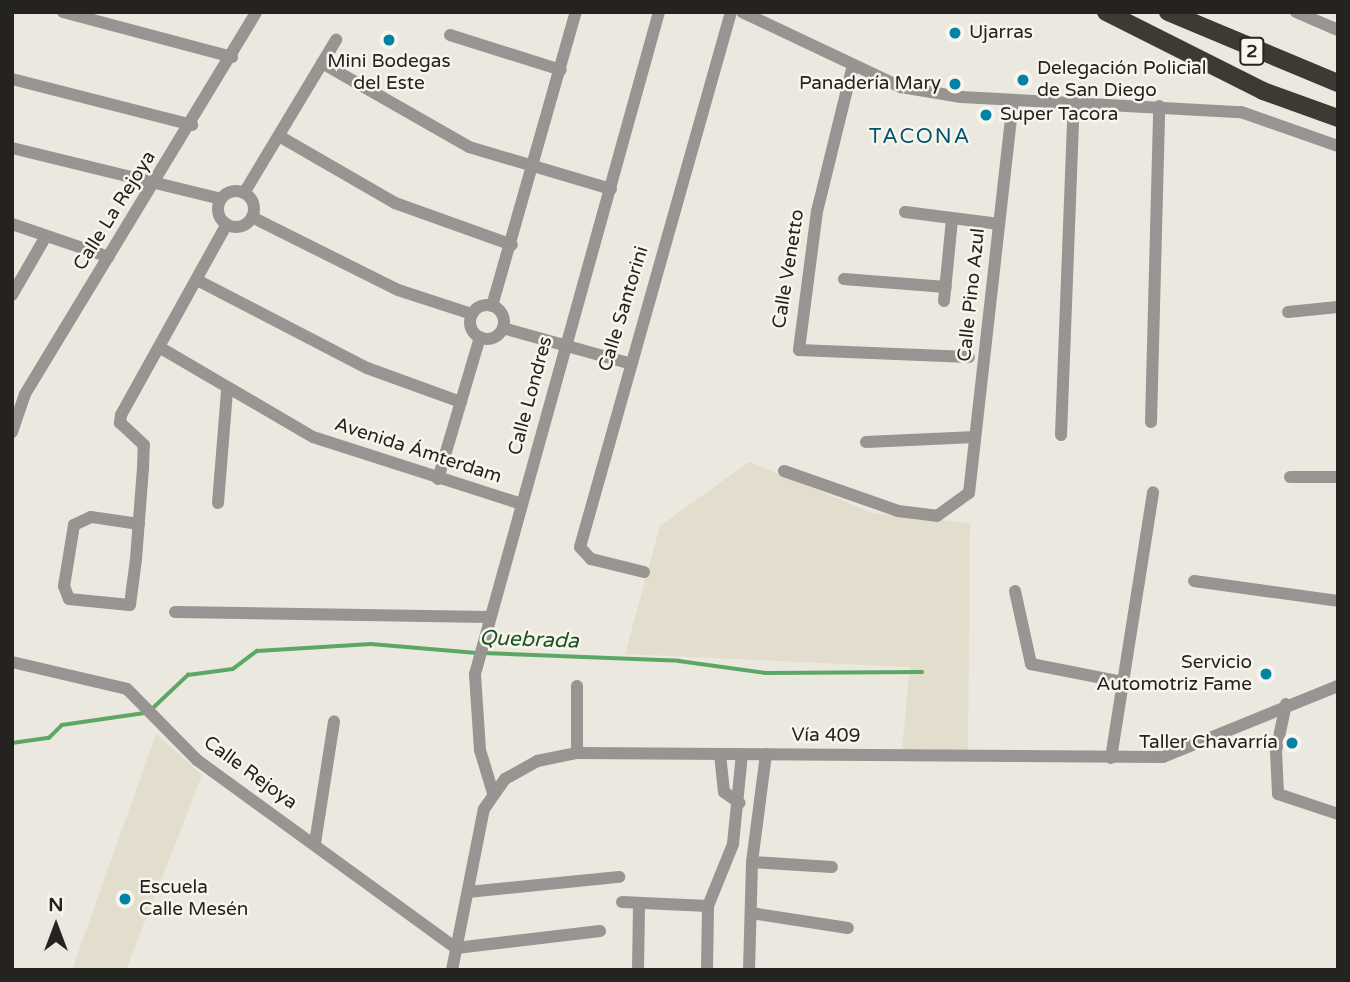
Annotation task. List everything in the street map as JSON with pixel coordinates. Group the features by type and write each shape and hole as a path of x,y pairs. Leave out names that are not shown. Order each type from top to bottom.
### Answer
{"highway":[{"name":"2","path":"1106,12 1263,91 1338,118"},
{"name":"2","path":"1168,12 1338,83"}],"street":[{"path":"63,12 232,57"},
{"name":"Calle La Rejoya","path":"13,425 24,394 192,125 256,12"},
{"path":"492,306 535,166 576,12"},
{"name":"Calle Londres","path":"493,793 480,750 475,674 564,345 611,189 659,12"},
{"name":"Calle Santorini","path":"644,572 580,553 628,363 731,12"},
{"path":"742,12 852,69 901,87 1013,101 1241,112 1338,146"},
{"path":"1296,12 1338,30"},
{"path":"450,35 561,70"},
{"path":"12,148 219,204 244,193 335,40"},
{"path":"321,63 431,130 611,189"},
{"name":"Calle Venetto","path":"852,69 817,211 799,350 969,357"},
{"path":"12,79 192,125"},
{"name":"Calle Pino Azul","path":"783,471 898,511 937,516 969,493 1013,101"},
{"path":"1061,435 1074,102"},
{"path":"1151,422 1158,106"},
{"path":"279,136 395,203 512,245"},
{"path":"244,193 252,217 398,290 472,314 492,306"},
{"path":"139,524 91,517 74,525 64,586 69,599 130,605 139,524 144,445 120,423 121,415 227,225 219,204"},
{"path":"905,212 999,225"},
{"path":"227,225 238,227 252,217"},
{"path":"944,301 952,219"},
{"path":"12,224 108,257"},
{"path":"12,295 46,236"},
{"path":"197,279 367,368 461,402"},
{"path":"844,279 946,287"},
{"path":"480,337 496,336 503,328 503,317 492,306"},
{"path":"1288,312 1338,307"},
{"path":"438,479 480,337 472,314"},
{"path":"503,328 628,363"},
{"name":"Avenida Ámterdam","path":"159,346 227,390 313,437 522,504"},
{"path":"218,503 227,390"},
{"path":"866,442 975,437"},
{"path":"1290,477 1338,477"},
{"path":"1111,758 1153,492"},
{"path":"1194,581 1338,601"},
{"path":"1015,591 1031,664 1122,682"},
{"path":"175,612 489,618"},
{"name":"Calle Rejoya","path":"12,663 127,689 197,760 315,843 456,948"},
{"name":"Vía 409","path":"493,793 521,768 577,753 1111,758 1181,753 1286,704 1338,685"},
{"path":"577,686 577,753"},
{"path":"1286,704 1276,751 1278,794 1338,814"},
{"path":"315,843 334,721"},
{"path":"720,754 724,792 740,803"},
{"path":"707,970 708,906 733,844 740,803 742,754"},
{"path":"749,970 752,862 766,754"},
{"path":"452,970 493,793"},
{"path":"752,862 832,867"},
{"path":"468,892 619,877"},
{"path":"622,902 708,906"},
{"path":"638,970 639,903"},
{"path":"751,913 848,928"},
{"path":"456,948 600,931"}],"shaded area":[{"path":"749,462 873,513 970,523 968,750 902,749 910,667 625,654 660,526"},
{"name":"Escuela Calle Mesén","path":"156,734 202,775 126,970 72,970"}],"waterway":[{"name":"Quebrada","path":"154,707 188,675 233,669 257,651 371,644 477,653"},
{"name":"Quebrada","path":"484,653 679,661 765,673 922,672"},
{"name":"Quebrada","path":"12,743 49,738 62,725 144,713"}],"place":[{"name":"Ujarras","path":"955,33"},
{"name":"Mini Bodegas del Este","path":"389,40"},
{"name":"Delegación Policial de San Diego","path":"1023,80"},
{"name":"Panadería Mary","path":"955,84"},
{"name":"Super Tacora","path":"986,115"},
{"name":"Servicio Automotriz Fame","path":"1266,674"},
{"name":"Taller Chavarría","path":"1292,743"},
{"name":"Escuela Calle Mesén","path":"125,899"}],"district":[{"name":"TACONA","path":"920,137"}]}
